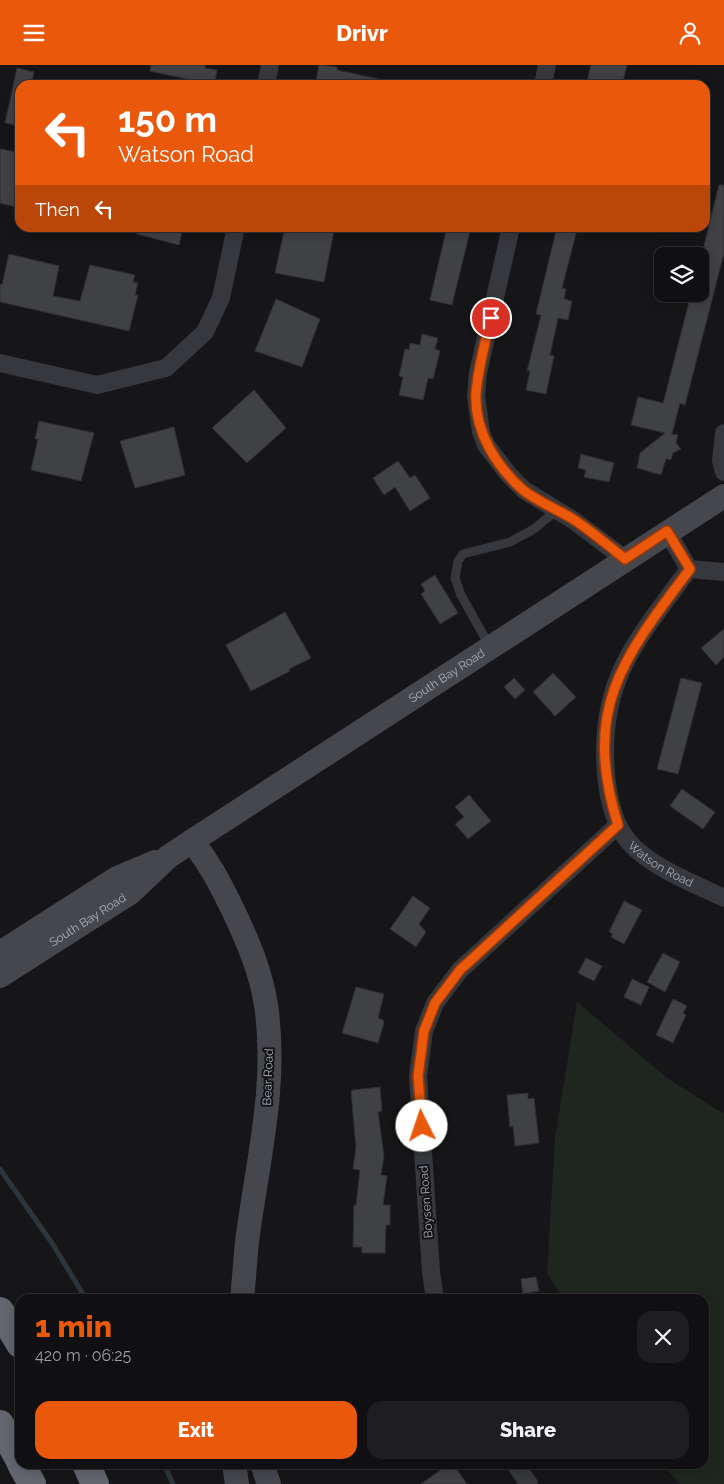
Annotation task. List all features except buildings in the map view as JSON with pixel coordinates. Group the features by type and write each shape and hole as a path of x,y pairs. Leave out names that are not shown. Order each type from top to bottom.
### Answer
{"highway":[{"path":"0,1311 15,1336"},
{"path":"0,1424 15,1451"},
{"path":"24,1469 32,1484"},
{"path":"88,1469 95,1484"}],"street":[{"path":"267,80 270,65"},
{"path":"544,80 547,65"},
{"path":"0,363 97,385 166,368 205,332 221,298 235,232"},
{"path":"510,232 478,373 476,396 481,432 486,445 509,475 524,490 574,520 625,559"},
{"path":"724,433 721,461 724,472"},
{"name":"South Bay Road","path":"0,977 130,893 168,857 192,841 667,531 724,496"},
{"path":"667,531 690,569 724,572"},
{"name":"Watson Road","path":"690,569 643,631 622,666 610,698 604,746 608,790 618,825 628,842 642,854 676,875 724,898"},
{"name":"Boysen Road","path":"434,1294 430,1272 418,1076 424,1031 435,1003 460,970 618,825"},
{"name":"Bear Road","path":"192,841 210,864 247,941 258,970 266,1005 271,1062 267,1115 247,1242 242,1294"},
{"name":"South Bay Road","path":"0,953 118,878 168,857"},
{"path":"235,1469 237,1484"},
{"path":"264,1469 269,1484"},
{"path":"518,1469 529,1484"}],"lane":[{"path":"490,647 458,587 454,571 458,561 463,554 510,542 534,529 557,510"}],"shaded area":[{"path":"577,1002 667,1078 724,1114 724,1484 680,1484 666,1469 709,1469 709,1294 560,1294 547,1273 555,1138"}],"waterway":[{"path":"0,1169 52,1243 83,1294"},
{"path":"166,1469 173,1484"}],"route":[{"path":"422,1126 418,1076 424,1031 435,1003 460,970 618,825 608,790 604,746 610,698 622,666 643,631 690,569 667,531 625,559 574,520 546,505 524,490 509,475 486,445 481,432 476,396 478,373 491,318"}]}
